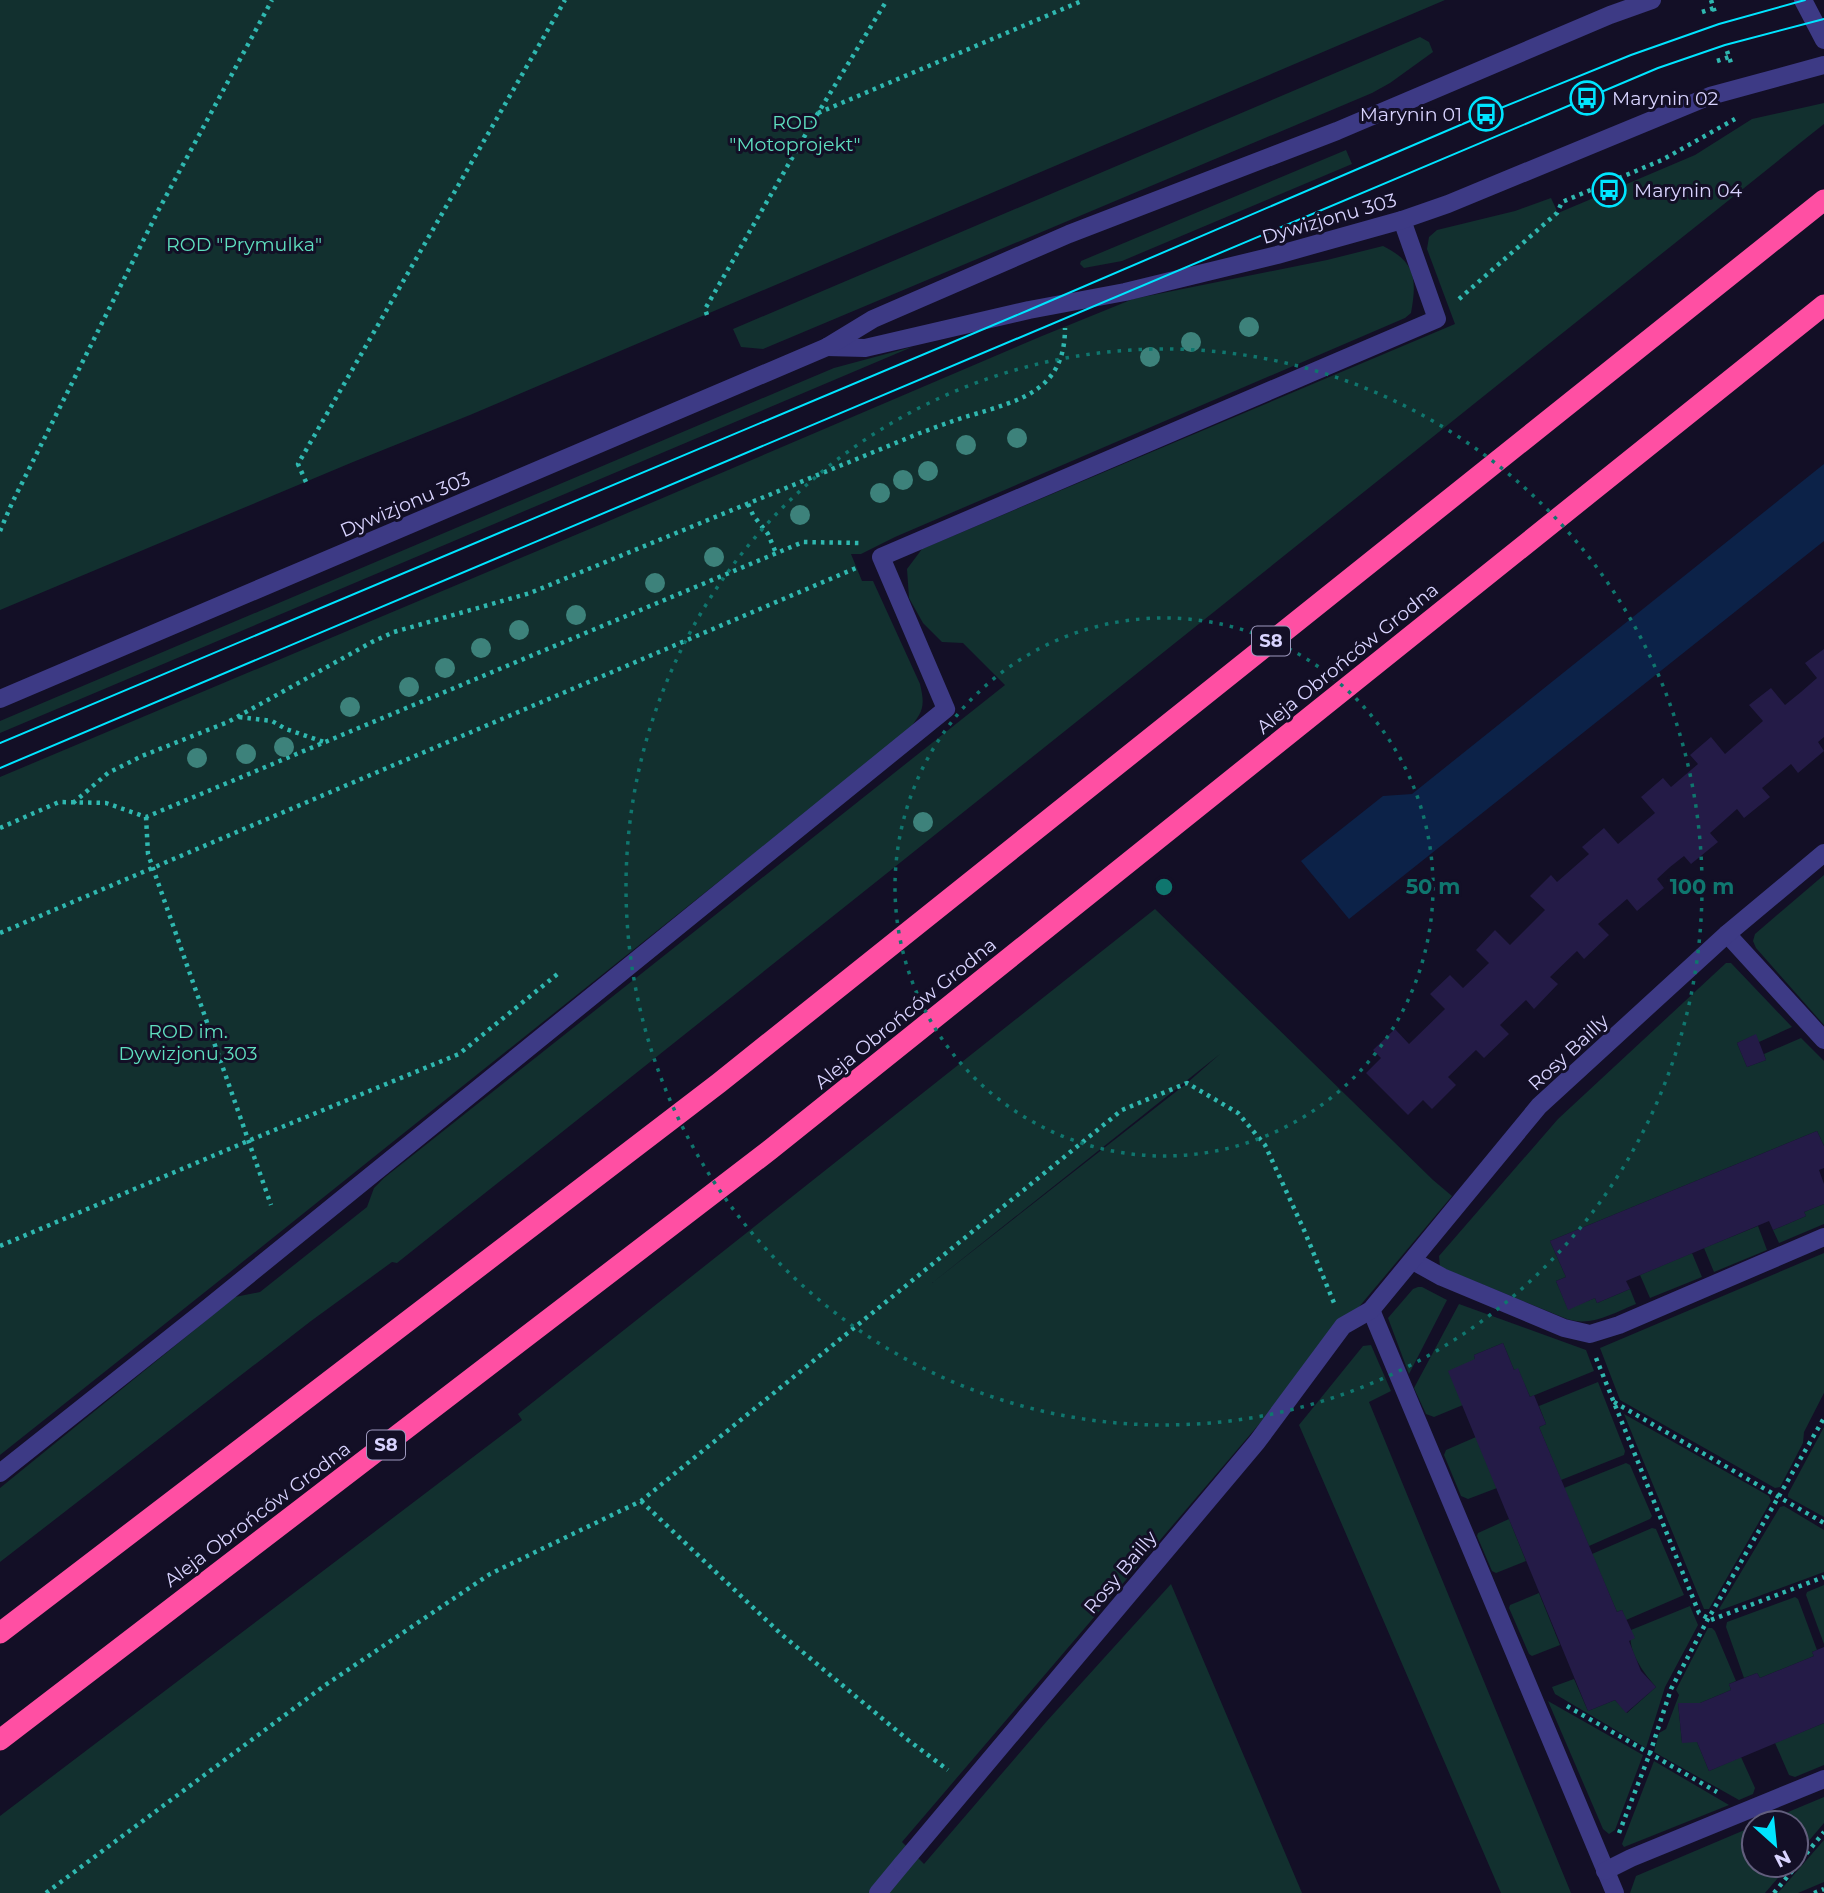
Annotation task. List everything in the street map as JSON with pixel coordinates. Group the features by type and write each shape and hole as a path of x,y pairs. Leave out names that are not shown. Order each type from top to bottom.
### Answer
{"highway":[{"name":"S8","path":"0,1633 719,1083 1824,200"},
{"name":"Aleja Obrońców Grodna","path":"0,1740 771,1149 1824,304"}],"street":[{"name":"Dywizjonu 303","path":"0,699 827,347 873,319 1069,234 1337,131 1652,0"},
{"path":"1803,0 1824,40"},
{"name":"Dywizjonu 303","path":"827,347 864,348 1028,310 1125,292 1277,255 1402,220 1448,204 1710,96 1824,65"},
{"path":"0,1473 204,1311 946,709 881,557 1437,318 1402,220"},
{"name":"Rosy Bailly","path":"878,1893 1257,1442 1343,1326 1371,1311 1539,1106 1727,934 1824,853"},
{"path":"1727,934 1824,1040"},
{"path":"1413,1261 1442,1278 1564,1328 1590,1334 1619,1325 1824,1237"},
{"path":"1371,1311 1615,1893"},
{"path":"1750,1809 1824,1779"},
{"path":"1605,1871 1740,1813"}],"path":[{"path":"0,531 158,211 272,0"},
{"path":"306,482 298,464 565,0"},
{"path":"707,315 705,309 818,113 887,0"},
{"path":"818,113 1084,0"},
{"path":"1711,0 1716,16"},
{"path":"1702,12 1714,8"},
{"path":"1727,51 1732,68"},
{"path":"1717,61 1729,57"},
{"path":"1437,318 1557,213 1562,202 1661,160 1746,114"},
{"path":"73,803 119,767 239,716 394,632 530,593 920,433 1015,402 1033,393 1051,377 1063,355 1065,312 1068,303"},
{"path":"748,504 768,534 776,553"},
{"path":"0,828 60,802 106,803 146,817 803,542 858,542 881,557"},
{"path":"0,933 856,568"},
{"path":"239,716 272,721 286,729 325,742"},
{"path":"146,817 148,854 271,1205"},
{"path":"0,1246 459,1054 560,972"},
{"path":"46,1893 324,1686 490,1574 641,1501 1122,1110 1187,1083 1238,1113 1265,1144 1343,1326"},
{"path":"1595,1354 1699,1613 1711,1620 1824,1577"},
{"path":"1613,1401 1824,1522"},
{"path":"1605,1871 1671,1689 1708,1619 1824,1418"},
{"path":"641,1501 781,1634 908,1740 969,1785"},
{"path":"1533,1697 1543,1692 1746,1809"},
{"path":"1774,1893 1824,1832"},
{"path":"1814,1893 1824,1889"}],"green space":[{"name":"ROD \"Prymulka\"","path":"0,0 1445,0 470,415 0,610"},
{"path":"1420,37 1429,42 1433,52 1372,93 763,349 741,347 733,329"},
{"path":"1824,103 1824,124 933,837 397,1263 392,1262 311,1321 0,1562 0,1488 235,1297 260,1292 367,1207 374,1188 384,1178 1005,685 963,643 942,642 923,623 909,598 907,569 922,549 1455,324 1427,249 1429,237 1437,230 1515,211 1551,198 1558,213 1596,197 1599,201 1623,190 1622,186 1695,155 1752,119"},
{"path":"1346,150 1352,164 1122,261 1084,268 1080,264 1081,261"},
{"name":"ROD im. Dywizjonu 303","path":"1383,246 1402,259 1412,273 1413,301 1411,313 1405,318 861,554 851,554 862,581 873,581 920,684 923,699 921,710 907,732 0,1455 0,777 1133,299"},
{"path":"912,347 0,733 0,721 796,384 834,368"},
{"path":"1824,875 1824,1025 1756,948 1753,941 1755,934"},
{"path":"1155,909 1452,1196 902,1842 924,1864 1047,1721 1171,1584 1302,1893 0,1893 0,1816 522,1420 518,1414","holes":["1220,1054 1187,1083 932,1283"]},
{"path":"1726,963 1731,963 1792,1027 1759,1042 1755,1035 1737,1043 1747,1067 1766,1060 1764,1054 1801,1038 1824,1061 1824,1146 1817,1131 1550,1241 1566,1277 1556,1281 1568,1309 1595,1298 1597,1303 1630,1289 1636,1304 1602,1318 1585,1321 1567,1319 1440,1267 1439,1256 1558,1119"},
{"path":"1824,1204 1824,1224 1779,1243 1773,1230 1806,1216 1804,1212"},
{"path":"1758,1226 1767,1250 1714,1272 1704,1248"},
{"path":"1692,1253 1702,1277 1650,1298 1640,1275"},
{"path":"1824,1253 1824,1393 1804,1432 1803,1443 1780,1487 1775,1488 1620,1400 1600,1348"},
{"path":"1418,1287 1447,1300 1409,1374 1388,1318 1413,1289"},
{"path":"1459,1304 1586,1350 1594,1371 1530,1397 1518,1369 1514,1370 1503,1343 1474,1355 1463,1405 1434,1417 1426,1414 1414,1388"},
{"path":"1371,1345 1391,1391 1369,1402 1571,1893 1501,1893 1299,1425 1363,1346"},
{"path":"1598,1382 1625,1451 1624,1455 1561,1480 1539,1427 1546,1424 1539,1406"},
{"path":"1624,1414 1769,1496 1771,1501 1709,1609 1704,1609"},
{"path":"1824,1427 1824,1517 1788,1497 1788,1494"},
{"path":"1476,1437 1497,1488 1468,1499 1461,1496 1444,1455 1446,1450"},
{"path":"1626,1463 1630,1465 1652,1516 1589,1546 1564,1488"},
{"path":"1784,1506 1824,1530 1824,1572 1719,1609 1780,1507"},
{"path":"1509,1519 1526,1561 1496,1573 1492,1571 1477,1536 1478,1533"},
{"path":"1652,1528 1656,1529 1684,1595 1626,1620 1622,1610 1617,1612 1592,1554"},
{"path":"1824,1585 1824,1644 1806,1595 1807,1592"},
{"path":"1539,1593 1560,1645 1532,1656 1509,1608 1510,1605"},
{"path":"1795,1597 1817,1650 1812,1652 1814,1656 1760,1678 1757,1673 1744,1678 1726,1627 1727,1622"},
{"path":"1690,1606 1698,1625 1665,1687 1646,1748 1555,1694 1552,1687 1574,1679 1588,1711 1615,1700 1627,1713 1656,1687 1641,1668 1634,1653 1631,1630"},
{"path":"1708,1628 1715,1631 1736,1681 1729,1684 1731,1690 1700,1703 1678,1703 1682,1742 1697,1742 1709,1771 1741,1757 1755,1788 1753,1794 1739,1800 1654,1752 1659,1733 1666,1729 1679,1695 1676,1690"},
{"path":"1548,1701 1643,1755 1615,1830 1609,1834 1603,1829"},
{"path":"1824,1723 1824,1765 1795,1777 1789,1775 1775,1743"},
{"path":"1654,1761 1729,1805 1624,1847 1622,1844"},
{"path":"1824,1797 1824,1823 1810,1840 1810,1809 1795,1809"},
{"path":"1740,1832 1740,1879 1777,1879 1765,1893 1630,1893 1636,1876"},
{"path":"1824,1840 1824,1882 1798,1893 1778,1893 1790,1879 1810,1879 1810,1856"}],"water":[{"path":"1824,464 1824,541 1349,919 1301,861 1383,796 1412,794"}],"building":[{"path":"1824,649 1824,737 1818,742 1824,751 1798,773 1791,764 1762,788 1770,797 1744,818 1737,809 1710,833 1718,842 1691,864 1684,856 1670,867 1657,879 1664,888 1637,911 1627,899 1598,924 1609,935 1584,959 1577,951 1550,977 1558,984 1534,1009 1526,1000 1500,1025 1509,1034 1484,1058 1476,1050 1448,1077 1456,1085 1432,1109 1423,1100 1408,1115 1366,1073 1381,1058 1373,1050 1395,1029 1409,1044 1445,1009 1430,994 1450,975 1463,988 1489,963 1476,950 1495,930 1510,945 1545,910 1530,896 1551,875 1557,882 1589,854 1582,847 1604,828 1618,844 1655,813 1641,797 1663,778 1671,787 1698,764 1690,755 1711,737 1725,754 1763,721 1749,705 1771,688 1785,705 1817,678 1805,663"},
{"path":"1756,1034 1766,1060 1747,1067 1737,1043"},
{"path":"1817,1131 1824,1146 1824,1168 1819,1170 1824,1184 1824,1204 1804,1212 1806,1216 1773,1230 1769,1221 1626,1281 1630,1289 1597,1303 1595,1298 1568,1310 1556,1281 1566,1277 1550,1241"},
{"path":"1503,1343 1514,1370 1518,1368 1530,1397 1534,1395 1546,1424 1539,1427 1617,1612 1622,1610 1635,1638 1629,1641 1641,1671 1656,1687 1626,1713 1615,1700 1588,1711 1448,1371 1475,1359 1474,1355"},
{"path":"1824,1647 1824,1723 1709,1771 1697,1742 1682,1743 1678,1703 1700,1703 1731,1690 1729,1684 1757,1673 1760,1678 1814,1656 1812,1652"}],"tram line":[{"path":"0,743 1029,310 1486,114 1631,55 1719,24 1805,0"},
{"path":"0,768 1658,68 1725,45 1824,19"}],"place":[{"name":"Marynin 02","path":"1587,98"},
{"name":"Marynin 01","path":"1486,114"},
{"name":"Marynin 04","path":"1609,190"}],"park label":[{"name":"ROD \"Motoprojekt\"","path":"795,133"}]}
